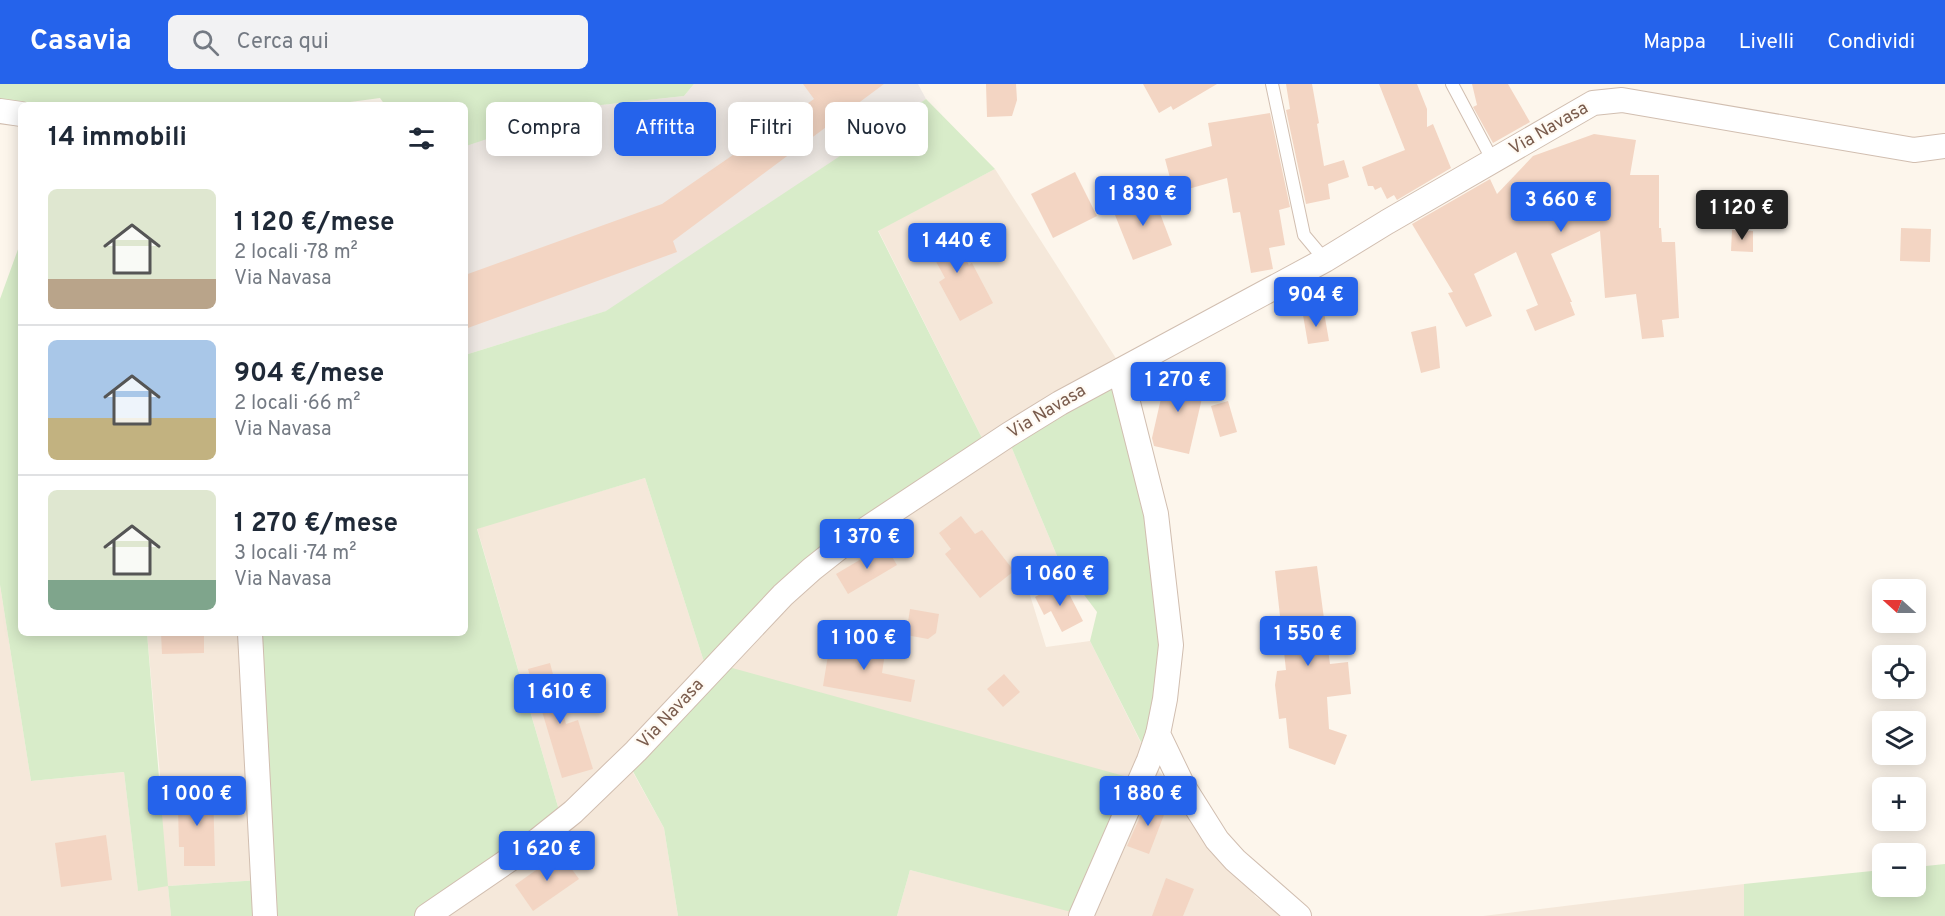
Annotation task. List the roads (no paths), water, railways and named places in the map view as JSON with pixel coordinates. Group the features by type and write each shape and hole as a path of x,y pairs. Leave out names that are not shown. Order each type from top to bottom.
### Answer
{"street":[{"name":"Via Navasa","path":"426,916 538,840 573,812 636,752 783,595 845,543 1008,435 1060,404 1325,260 1593,103 1622,100 1914,150 1945,146"},
{"path":"0,111 18,114"},
{"path":"1914,150 1945,158"},
{"path":"1082,916 1158,734 1165,699 1171,645 1156,514 1120,371"},
{"path":"250,636 265,916"},
{"path":"1158,734 1183,786 1217,840 1235,860 1299,916"}],"lane":[{"path":"1272,84 1304,235 1325,260"},
{"path":"1452,84 1493,161"}]}
